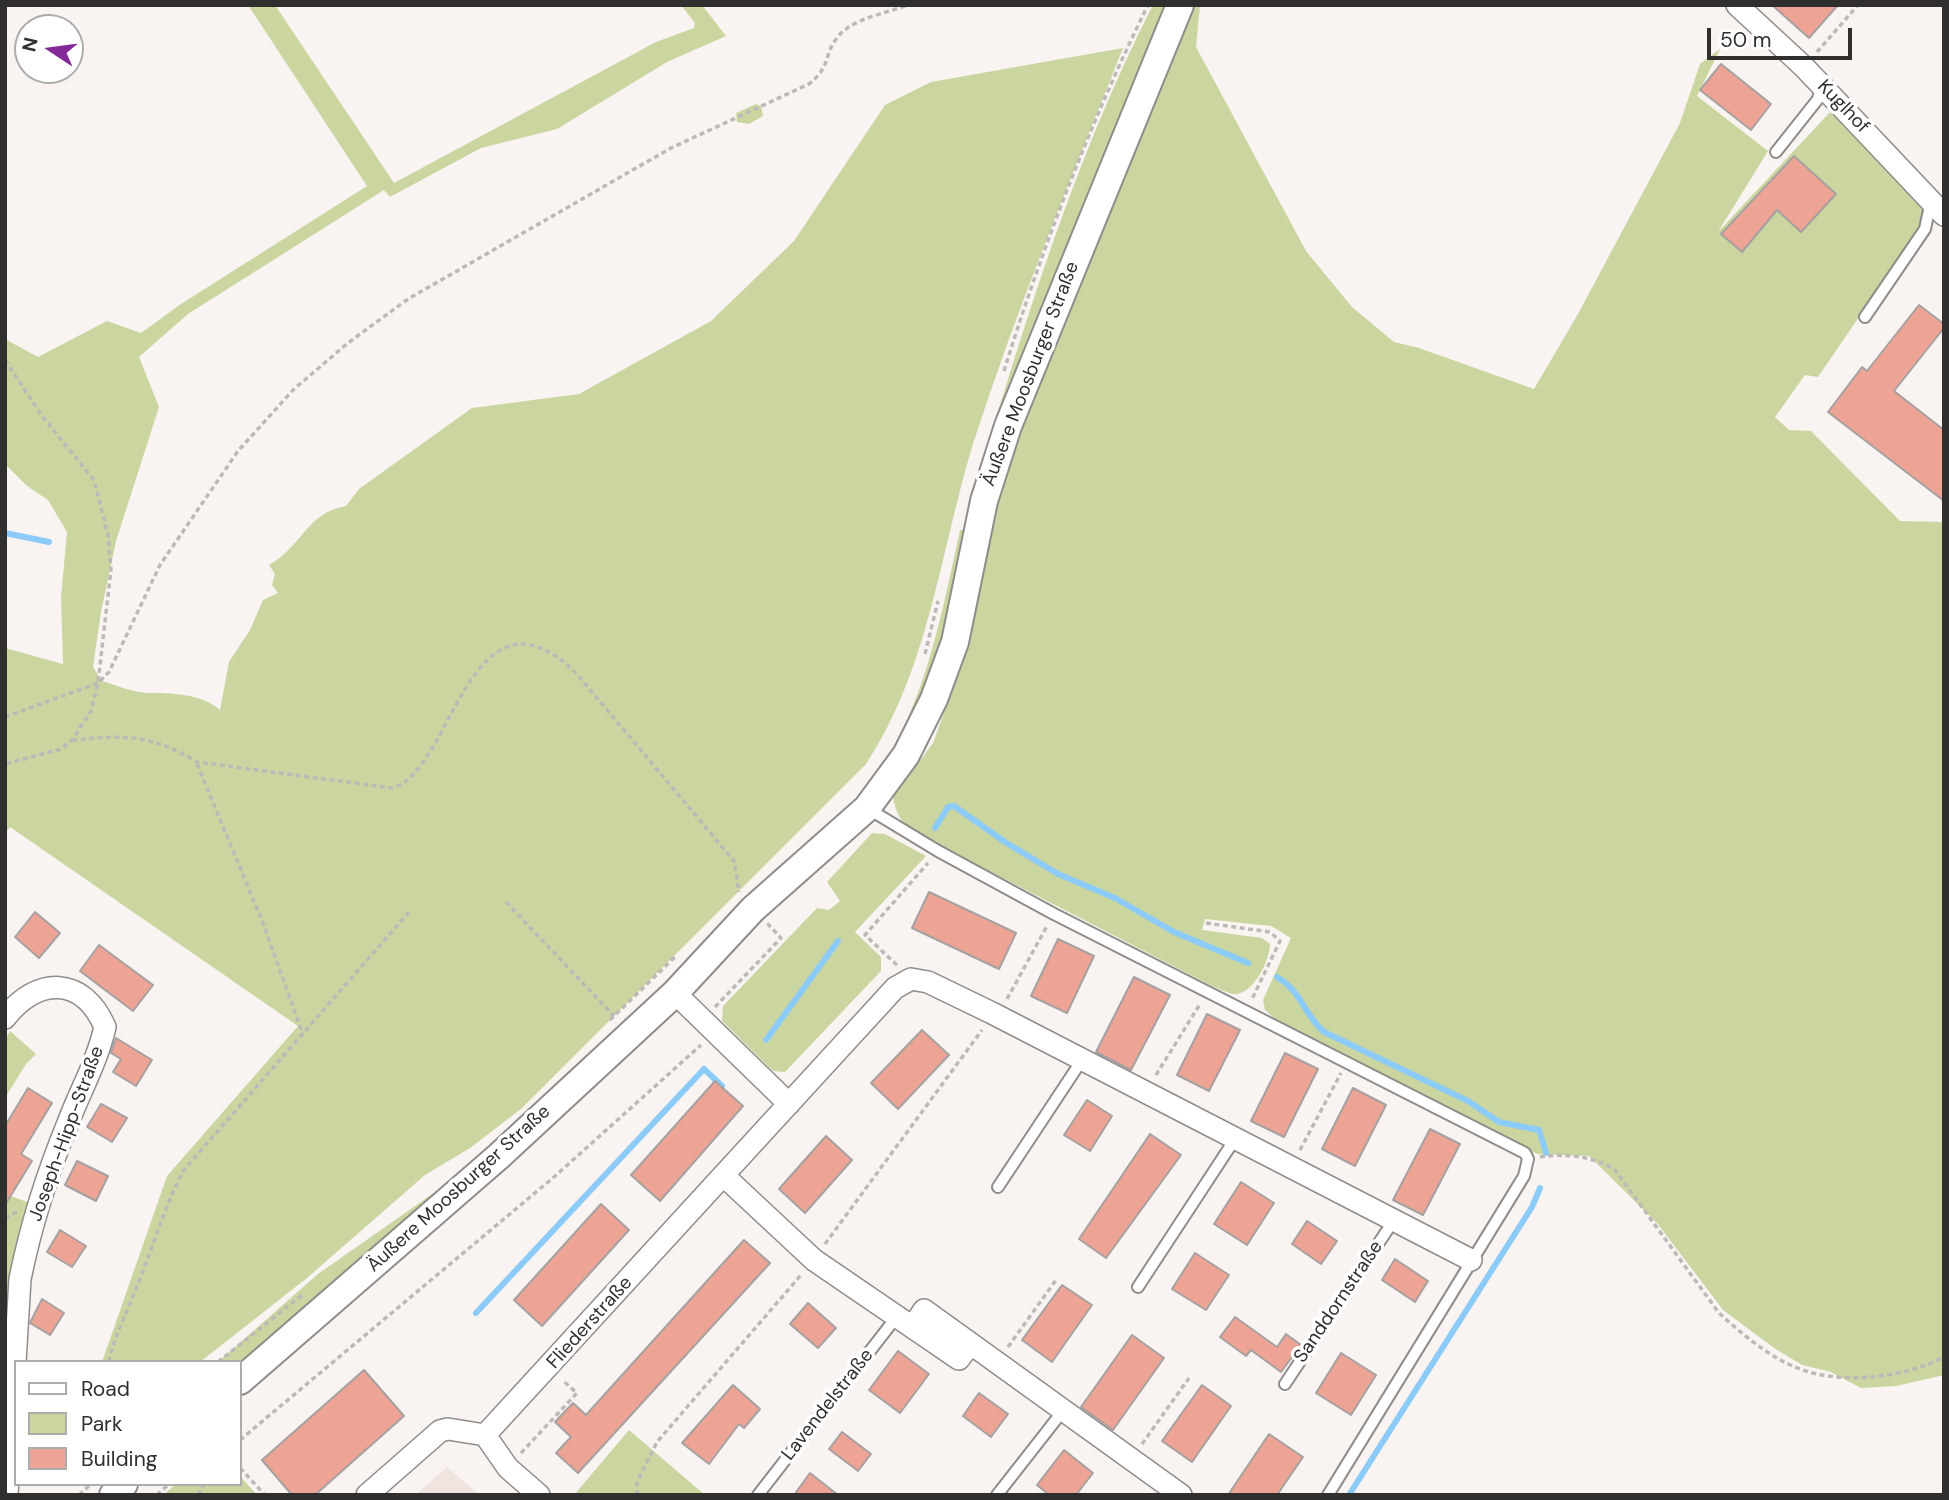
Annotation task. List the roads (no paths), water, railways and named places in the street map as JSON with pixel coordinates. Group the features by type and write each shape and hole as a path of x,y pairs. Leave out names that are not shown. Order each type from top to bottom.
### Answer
{"street":[{"name":"Äußere Moosburger Straße","path":"242,1379 489,1165 675,993 753,909 862,812 906,755 943,677 961,617 984,501 1008,426 1180,5"},
{"name":"Kuglhof","path":"1737,5 1804,67 1937,208"},
{"name":"Sanddornstraße","path":"911,979 928,982 995,1015 1471,1260"},
{"name":"Fliederstraße","path":"485,1435 895,988 911,979"},
{"name":"Joseph-Hipp-Straße","path":"5,1018 25,996 48,987 64,988 91,1004 105,1027 96,1061 56,1152 25,1251 20,1279 15,1360"},
{"path":"675,993 789,1104"},
{"path":"724,1176 814,1260 906,1320 924,1310 1062,1412 1181,1495"},
{"name":"Joseph-Hipp-Straße","path":"6,1495 14,1372"},
{"path":"367,1495 440,1431 448,1429 485,1435 508,1468 539,1495"}],"lane":[{"path":"1776,152 1818,99 1821,85"},
{"path":"1865,317 1937,208"},
{"path":"862,812 1054,914 1346,1063 1519,1147 1528,1160 1524,1175 1328,1495"},
{"path":"998,1187 1082,1060"},
{"path":"1138,1287 1235,1139"},
{"name":"Sanddornstraße","path":"1285,1384 1394,1220"},
{"name":"Lavendelstraße","path":"758,1495 906,1320"},
{"path":"997,1495 1062,1412"}],"waterway":[{"path":"5,533 49,542"},
{"path":"935,828 948,807 954,806 1005,842 1058,874 1115,898 1174,932 1248,963"},
{"path":"766,1040 838,941"},
{"path":"1277,977 1292,989 1324,1032 1468,1101 1499,1122 1539,1130 1546,1153"},
{"path":"476,1313 704,1069 722,1086"},
{"path":"1349,1495 1532,1207 1540,1188"}]}
